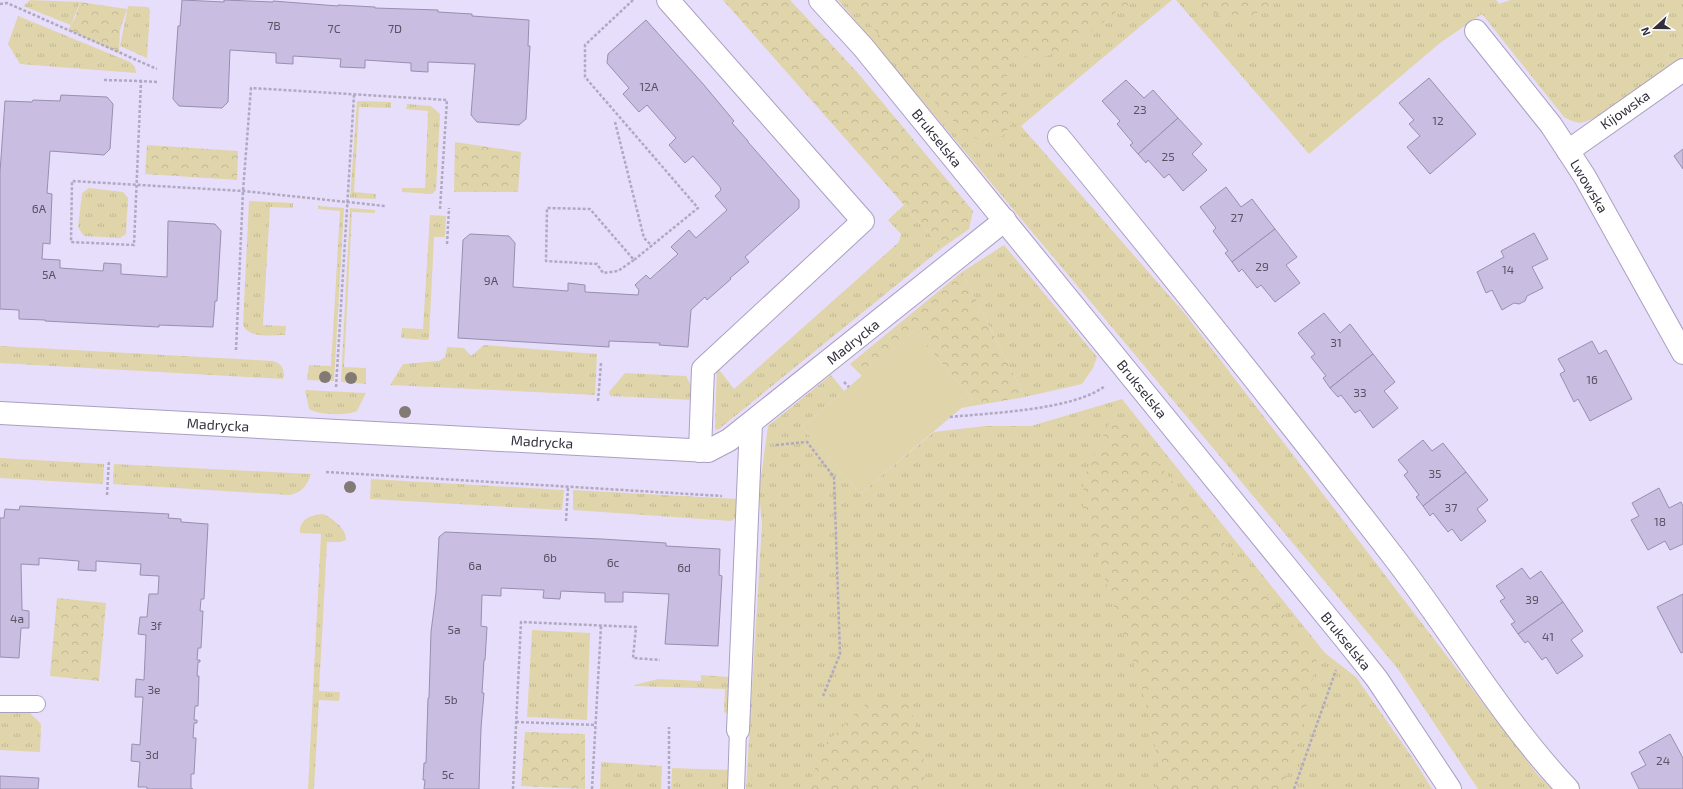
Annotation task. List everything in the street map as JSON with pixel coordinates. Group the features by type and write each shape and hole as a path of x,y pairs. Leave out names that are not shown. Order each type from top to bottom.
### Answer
{"street":[{"path":"668,0 863,221 703,369 700,451"},
{"name":"Brukselska","path":"820,0 863,47 1346,640 1376,679 1450,789"},
{"name":"Lwowska","path":"1476,30 1551,125 1568,151 1589,184 1683,353"},
{"name":"Kijowska","path":"1568,151 1683,70"},
{"path":"1059,137 1181,286 1330,474 1425,598 1524,739 1568,789"},
{"name":"Madrycka","path":"0,413 708,451 723,444 751,423 1005,220"},
{"path":"738,730 751,423"}],"lane":[{"path":"0,704 37,704"},
{"path":"736,789 738,730"}],"path":[{"path":"633,0 585,44 585,77 698,208 652,246 634,260 618,271 603,273 597,264 546,261 546,208 590,209 634,260"},
{"path":"0,4 7,3 157,69"},
{"path":"104,80 157,82"},
{"path":"141,81 136,185 134,245 71,242 72,181 136,185 243,191 385,206"},
{"path":"236,350 243,191 251,88 354,96 447,100 440,208"},
{"path":"336,387 346,202 354,96"},
{"path":"615,122 644,238 652,246"},
{"path":"446,244 449,208"},
{"path":"598,401 601,362"},
{"path":"950,417 1044,407 1074,401 1102,388 1126,369"},
{"path":"750,448 807,442 834,477 840,654 823,696"},
{"path":"107,494 109,460"},
{"path":"326,472 748,498"},
{"path":"566,521 568,487"},
{"path":"513,789 521,622 636,627 633,658 660,660"},
{"path":"592,789 601,626"},
{"path":"1294,789 1346,640"},
{"path":"516,722 596,725"},
{"path":"668,789 669,727"}],"green space":[{"path":"30,0 80,2 71,25 23,6"},
{"path":"723,0 790,0 857,72 973,211 969,229 942,248"},
{"path":"838,0 1172,0 1021,126 1186,315 1538,775 1552,789 1478,789 1398,669"},
{"path":"850,0 1140,0 1119,9 1089,34 1063,50 1039,59 1009,55 1006,89 1012,123 1003,136 985,140 969,137 930,97"},
{"path":"1176,0 1496,0 1499,3 1498,4 1511,0 1683,0 1683,57 1596,117 1580,123 1564,117 1482,14 1440,43 1309,154"},
{"path":"1192,0 1281,0 1235,25"},
{"path":"80,2 127,9 120,30 119,53 68,30 75,18"},
{"path":"128,6 148,7 150,10 147,58 120,46"},
{"path":"18,16 130,62 135,67 136,73 20,64 8,44"},
{"path":"357,101 391,102 391,108 359,107 354,192 376,194 376,199 350,198"},
{"path":"407,104 431,106 440,114 436,190 432,194 402,192 402,188 425,188 428,111 406,109"},
{"path":"455,142 521,152 518,192 454,192"},
{"path":"147,145 238,151 237,180 145,174"},
{"path":"89,188 123,192 128,198 126,234 120,238 84,236 78,227 82,193"},
{"path":"249,201 293,203 293,208 270,207 263,325 286,326 285,335 268,336 255,334 246,329 243,325"},
{"path":"904,205 942,248 716,430 717,367 734,389 899,242 901,234 888,220"},
{"path":"318,206 344,208 334,381 307,380 309,365 331,366 340,211 318,209"},
{"path":"350,208 375,210 375,213 352,212 344,367 366,368 366,384 341,382"},
{"path":"430,215 446,216 445,237 434,237 429,339 401,338 402,328 423,329"},
{"path":"1004,245 1097,357 1093,368 1082,384 1025,397 962,272"},
{"path":"962,272 1025,397 961,408 972,399 914,331 862,376 850,364"},
{"path":"914,331 972,399 860,494 802,427"},
{"path":"484,345 597,354 595,395 390,385 403,364 439,361 445,357 447,347 464,348 471,356"},
{"path":"0,346 273,361 282,367 284,375 283,379 0,363"},
{"path":"625,373 686,376 693,389 693,400 610,396 609,392"},
{"path":"831,375 844,391 802,427 860,494 934,432 985,426 1031,426 1122,399 1325,653 1356,677 1414,760 1432,789 746,789 762,524 759,492 768,426"},
{"path":"305,390 366,393 357,411 346,414 333,414 319,413 309,409"},
{"path":"1110,422 1133,434 1318,655 1300,734 1282,789 1156,789 1159,766 1142,687 1109,593 1083,507 1084,477"},
{"path":"0,458 104,464 103,484 0,478"},
{"path":"114,464 311,474 304,488 290,495 113,484"},
{"path":"371,479 564,490 562,510 370,499"},
{"path":"573,490 737,499 737,517 731,521 573,510"},
{"path":"323,514 331,518 342,528 346,536 346,540 340,542 327,542 319,691 340,692 339,701 319,700 314,789 308,789 321,534 300,533 300,528 301,524 310,517"},
{"path":"57,598 106,603 99,681 50,676"},
{"path":"532,630 590,633 587,720 527,717"},
{"path":"701,675 729,677 731,679 729,711 726,713 724,712 725,689 634,686 658,679 701,681"},
{"path":"907,698 923,749 925,789 806,789 826,743 867,703"},
{"path":"0,710 28,711 41,724 40,752 0,750"},
{"path":"525,732 585,734 585,789 521,786"},
{"path":"601,762 662,766 661,789 600,789"},
{"path":"672,768 731,770 730,789 671,789"}],"building":[{"path":"182,0 224,2 224,0 273,1 338,6 438,10 438,12 472,14 472,16 529,20 528,46 530,46 526,119 519,125 477,122 471,115 475,64 428,62 428,72 411,71 411,63 365,60 365,68 340,67 341,59 293,56 293,64 276,63 276,53 230,50 228,102 222,108 179,106 173,99 178,26 180,26"},
{"path":"646,20 704,85 734,121 732,123 799,200 799,208 745,257 749,262 730,278 731,279 707,300 705,297 691,310 688,347 659,345 660,343 609,341 609,347 458,338 463,240 470,234 509,236 515,243 513,287 568,291 568,283 585,285 585,292 638,295 639,290 635,285 646,275 650,279 678,254 671,247 689,230 696,238 727,210 715,196 721,190 720,187 693,156 685,163 669,145 676,138 647,105 639,112 623,94 629,88 607,63 608,54"},
{"path":"1429,78 1476,134 1430,174 1407,147 1420,136 1409,124 1414,120 1399,103"},
{"path":"1126,80 1144,98 1153,90 1178,118 1138,154 1130,145 1133,143 1117,124 1120,121 1102,101"},
{"path":"61,95 107,97 113,104 110,149 104,155 50,151 47,193 52,194 50,244 43,243 42,259 60,260 60,268 103,271 104,263 121,264 121,274 167,277 168,221 215,224 221,231 217,301 215,301 213,327 159,325 159,327 19,319 19,310 0,309 0,172 5,101 60,101"},
{"path":"1178,118 1202,144 1192,154 1207,170 1183,191 1169,174 1164,178 1148,160 1146,163 1138,154"},
{"path":"1683,149 1683,169 1674,156"},
{"path":"1226,187 1241,207 1252,199 1275,229 1232,262 1225,253 1228,251 1213,231 1216,228 1200,207"},
{"path":"1275,229 1297,257 1286,265 1300,283 1275,302 1261,285 1257,288 1242,269 1239,272 1232,262"},
{"path":"1534,233 1548,259 1532,267 1543,288 1527,296 1525,301 1519,304 1514,303 1502,310 1492,290 1486,293 1477,272 1504,257 1501,251"},
{"path":"1324,313 1340,333 1350,324 1373,354 1330,388 1323,378 1326,376 1311,357 1315,354 1298,333"},
{"path":"1592,341 1599,354 1606,350 1632,399 1590,421 1578,399 1574,402 1560,374 1565,371 1558,359"},
{"path":"1373,354 1395,382 1384,391 1398,408 1373,428 1360,410 1355,413 1341,395 1338,397 1330,388"},
{"path":"1423,440 1432,451 1443,443 1466,472 1423,506 1416,497 1419,495 1404,475 1408,472 1398,460"},
{"path":"1466,472 1488,500 1477,509 1486,521 1461,541 1452,529 1448,532 1433,513 1430,516 1423,506"},
{"path":"1659,488 1669,508 1681,502 1683,506 1683,544 1670,550 1665,541 1648,550 1631,520 1639,516 1632,503"},
{"path":"20,506 169,514 168,518 181,519 181,522 208,524 204,599 201,599 200,611 203,611 201,648 198,648 197,660 200,660 200,662 198,662 197,676 199,676 198,706 195,706 194,720 197,720 197,723 194,723 193,738 196,738 194,774 191,774 191,788 193,789 147,789 147,787 138,787 140,762 131,761 132,744 140,745 143,697 135,697 136,679 144,680 146,635 138,634 140,617 147,617 149,594 158,594 159,576 140,575 141,564 96,561 96,571 78,570 79,561 39,558 39,565 21,564 22,610 29,611 29,628 21,628 19,658 0,657 0,518 4,518 5,509 19,510"},
{"path":"445,532 602,539 666,543 666,546 720,549 719,575 722,576 718,646 665,644 669,594 623,592 623,602 605,602 605,593 561,591 560,599 543,598 544,590 501,588 501,596 482,595 481,626 487,627 482,693 484,693 479,789 424,789 425,780 423,780 424,763 426,763 431,632 436,593 439,537"},
{"path":"1522,568 1530,579 1541,571 1563,602 1518,634 1511,624 1515,622 1500,601 1505,598 1496,586"},
{"path":"1683,594 1683,652 1681,653 1657,607"},
{"path":"1563,602 1583,631 1571,640 1583,656 1557,674 1546,657 1542,660 1528,641 1525,643 1518,634"},
{"path":"1670,734 1683,758 1683,789 1639,789 1631,773 1646,765 1639,752"},
{"path":"0,776 39,778 38,789 0,789"}]}
